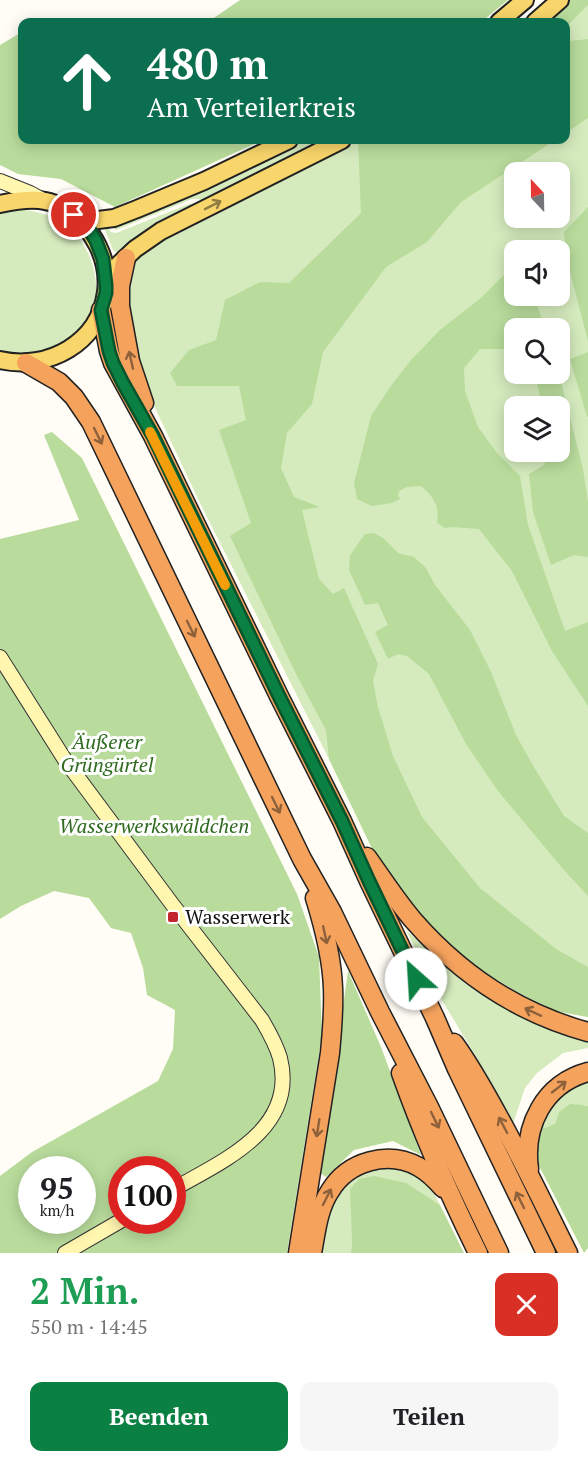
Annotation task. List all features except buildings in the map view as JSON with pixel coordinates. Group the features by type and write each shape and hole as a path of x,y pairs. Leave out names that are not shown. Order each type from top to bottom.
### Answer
{"highway":[{"path":"126,258 120,286 120,306 130,361 153,436"},
{"path":"101,310 113,363 153,436 342,821 435,1018 457,1070 546,1253"},
{"path":"26,363 59,382 91,422 303,859 332,912 499,1253"},
{"path":"342,821 414,921 442,951 484,985 516,1004 564,1025 588,1032"},
{"path":"298,1253 330,1053 333,1007 333,987 326,937 303,859"},
{"path":"380,1012 414,1110 449,1194 478,1253"},
{"path":"435,1018 476,1076 531,1177 568,1253"},
{"path":"531,1177 528,1139 541,1105 558,1086 588,1072"},
{"path":"312,1253 324,1201 336,1182 358,1165 385,1159 406,1162 426,1172 449,1194"}],"main road":[{"path":"504,18 525,0"},
{"path":"540,18 560,0"},
{"path":"82,222 114,218 138,209 204,181 281,144"},
{"path":"106,277 145,241 161,231 334,144"},
{"path":"0,204 19,200 45,201 64,209 90,231 100,250 106,277 106,293 95,323 84,337 67,351 50,359 26,363 0,360"}],"street":[{"path":"0,181 45,201"},
{"path":"0,657 65,760 262,1020 280,1058 281,1092 270,1121 245,1147 186,1182"},
{"path":"65,1253 108,1228"}],"green space":[{"path":"240,0 508,0 486,18 214,18"},
{"path":"568,0 588,0 588,1017 555,1011 487,974 380,865 201,505 139,374 124,283 127,268 139,254 349,144 570,144 570,18 566,18"},
{"path":"568,0 588,0 588,5 570,23 570,18 549,18"},
{"path":"18,34 18,144 254,144 115,207 61,179 18,174 0,165 0,45"},
{"path":"588,39 588,118 570,130 570,41"},
{"path":"294,144 320,144 203,203 199,199 192,199 116,230 113,225"},
{"path":"358,144 549,144 522,162 504,162 504,174 461,202 427,242 386,267 323,352 312,404 287,433 281,468 294,497 320,507 302,510 319,579 333,594 344,588 378,664 373,681 378,707 393,756 422,817 480,888 556,949 588,967 588,1017 555,1011 487,974 455,951 429,927 380,865 329,759 326,730 297,676 230,536 251,523 219,430 246,420 239,386 177,386 170,373 189,350 216,340 225,300 260,282 289,283 361,213"},
{"path":"195,203 198,206 120,252 113,250 105,227 116,233"},
{"path":"588,207 588,341 570,271 570,240 565,240 564,232"},
{"path":"24,210 52,217 67,226 83,243 93,266 96,291 91,314 79,330 59,347 25,356 0,352 0,214"},
{"path":"504,275 504,306 537,306 542,318 504,318 504,349 480,349 464,368 465,391 478,427 504,462 520,476 528,525 565,631 588,622 588,706 552,651 512,571 479,529 445,528 440,525 437,522 435,502 421,486 407,487 399,491 400,499 392,503 372,506 357,499 354,483 371,416 411,360 440,330 481,298"},
{"path":"588,352 587,417 570,359"},
{"path":"537,384 562,384 565,396 540,396"},
{"path":"570,418 583,469 588,502 588,557 574,555 551,565 533,512 529,474 545,462 570,462"},
{"name":"Wasserwerkswäldchen","path":"52,432 82,458 297,894 319,957 322,1035 287,1253 0,1253 0,1176 18,1162 18,1234 96,1234 96,1156 27,1156 158,1081 173,1049 175,1010 147,995 143,968 131,933 111,928 89,898 54,891 21,906 0,919 0,539 79,520 44,435"},
{"path":"374,533 383,538 398,553 414,557 426,568 435,585 470,630 491,672 516,735 535,769 564,816 588,833 588,896 498,791 466,744 429,674 407,656 398,654 388,659 375,632 388,625 378,603 365,605 349,570 350,555 365,534"},
{"path":"406,930 467,985 554,1030 588,1038 588,1048 563,1053 537,1073 525,1088 513,1124 434,987"},
{"path":"348,971 381,1047 421,1155 393,1141 354,1150 326,1177 320,1173"},
{"path":"588,1078 588,1106 583,1105 559,1112 555,1124 541,1129 539,1122 554,1101 565,1091"},
{"path":"570,1104 588,1106 588,1248 584,1253 535,1158 534,1140 541,1129 555,1124 559,1112"},
{"path":"401,1167 430,1186 440,1205 426,1197 352,1240 351,1253 319,1253 332,1199 350,1177 369,1169"},
{"path":"374,1176 406,1183 440,1205 464,1253 351,1253 350,1189 359,1179"}],"slow traffic":[{"path":"150,432 225,585"}],"place":[{"name":"Wasserwerk","path":"173,917"}],"route":[{"path":"74,215 90,231 103,259 106,293 101,310 113,363 153,436 342,821 416,979"}],"park label":[{"name":"Äußerer Grüngürtel","path":"107,754"}]}
